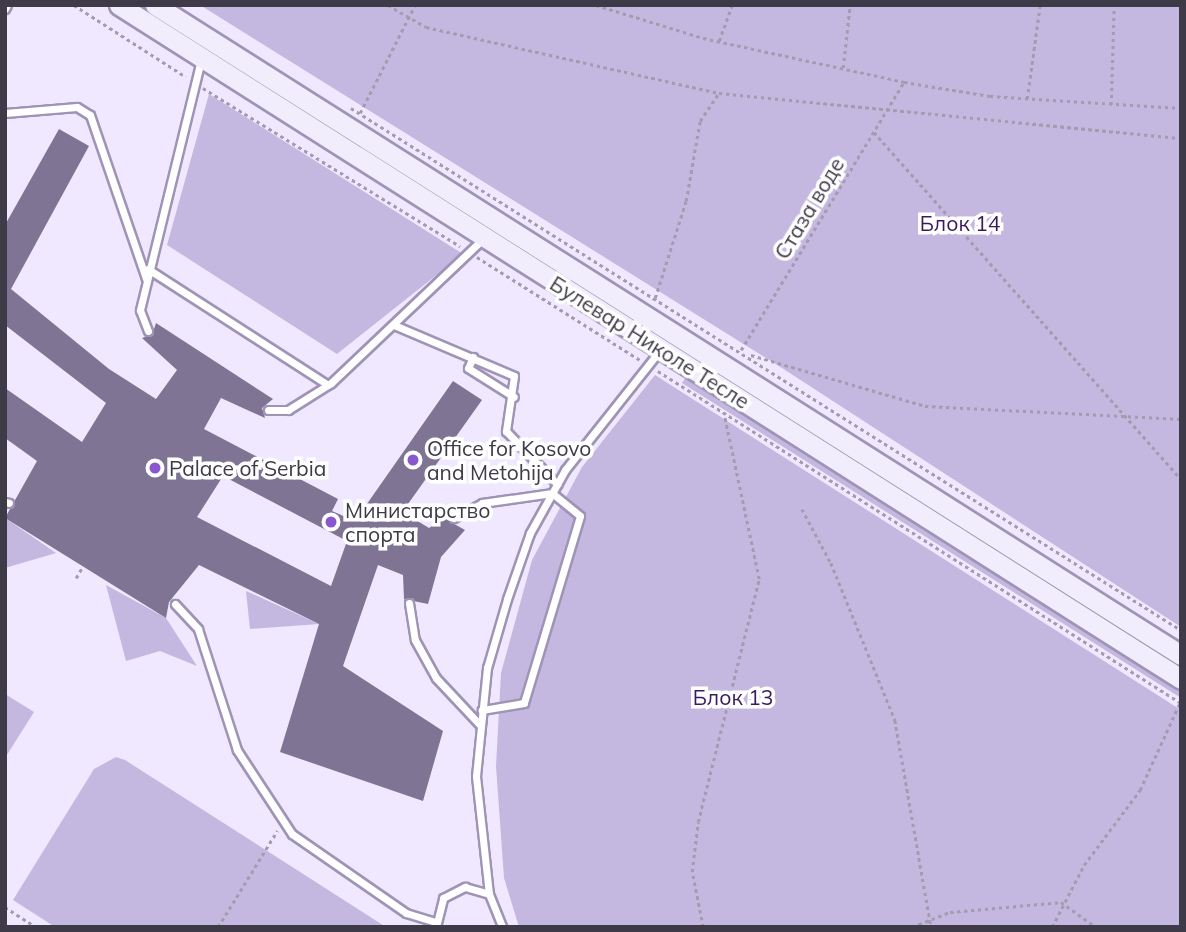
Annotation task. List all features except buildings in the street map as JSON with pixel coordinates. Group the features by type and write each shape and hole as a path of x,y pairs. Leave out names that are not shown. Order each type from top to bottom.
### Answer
{"main road":[{"name":"Булевар Николе Тесле","path":"119,5 207,50 667,341 1181,655"},
{"name":"Булевар Николе Тесле","path":"155,5 207,50"},
{"name":"Булевар Николе Тесле","path":"667,341 1181,679"}],"lane":[{"path":"148,331 140,310 146,279 195,83 207,50"},
{"path":"5,113 77,107 90,115 146,279"},
{"path":"268,410 288,410 328,385 471,253 491,230"},
{"path":"149,269 328,385"},
{"path":"394,325 514,376 514,397 506,431 557,484"},
{"path":"502,927 489,894 476,776 482,710 507,599 530,533 557,484 667,341"},
{"path":"473,357 468,368 514,397"},
{"path":"454,518 482,503 552,493 580,516 581,528 524,703 482,710"},
{"path":"409,603 415,640 436,677 480,725"},
{"path":"175,604 198,629 237,750 292,834 406,913 435,924 453,891 489,894"}],"path":[{"path":"74,5 648,364 1180,702 1140,790 1061,902 1052,927"},
{"path":"388,5 408,19 719,93 1181,138"},
{"path":"360,113 415,5"},
{"path":"596,5 719,41 904,82 1027,99 1181,108"},
{"path":"719,41 732,5"},
{"path":"843,69 850,5"},
{"path":"1027,99 1040,5"},
{"path":"1111,105 1114,5"},
{"name":"Стаза воде","path":"741,350 904,82"},
{"path":"655,298 686,201 700,121 719,93"},
{"path":"349,106 1181,629"},
{"path":"874,132 1181,479"},
{"path":"697,331 782,368 925,406 1181,419"},
{"path":"703,927 692,872 698,822 759,579 723,412"},
{"path":"802,509 831,563 895,720 931,927"},
{"path":"76,578 83,566"},
{"path":"218,927 283,820"},
{"path":"912,927 930,919 1061,902 1096,927"},
{"path":"5,907 36,927"}],"green space":[{"name":"Блок 14","path":"200,5 1181,5 1181,627 782,368"},
{"path":"209,94 463,254 337,354 167,245"},
{"name":"Блок 13","path":"655,375 1181,710 1181,927 519,927 504,878 496,766 501,673 532,560 582,467"},
{"path":"686,377 1181,688 1181,698 682,383"},
{"path":"5,518 56,553 5,568"},
{"path":"106,585 166,618 197,666 160,651 126,661"},
{"path":"246,591 319,624 250,629"},
{"path":"5,694 34,712 5,758"},
{"path":"116,757 125,760 386,927 55,927 13,900 94,769"}],"place":[{"name":"Office for Kosovo and Metohija","path":"413,460"},
{"name":"Palace of Serbia","path":"155,468"},
{"name":"Министарство спорта","path":"331,522"}]}
